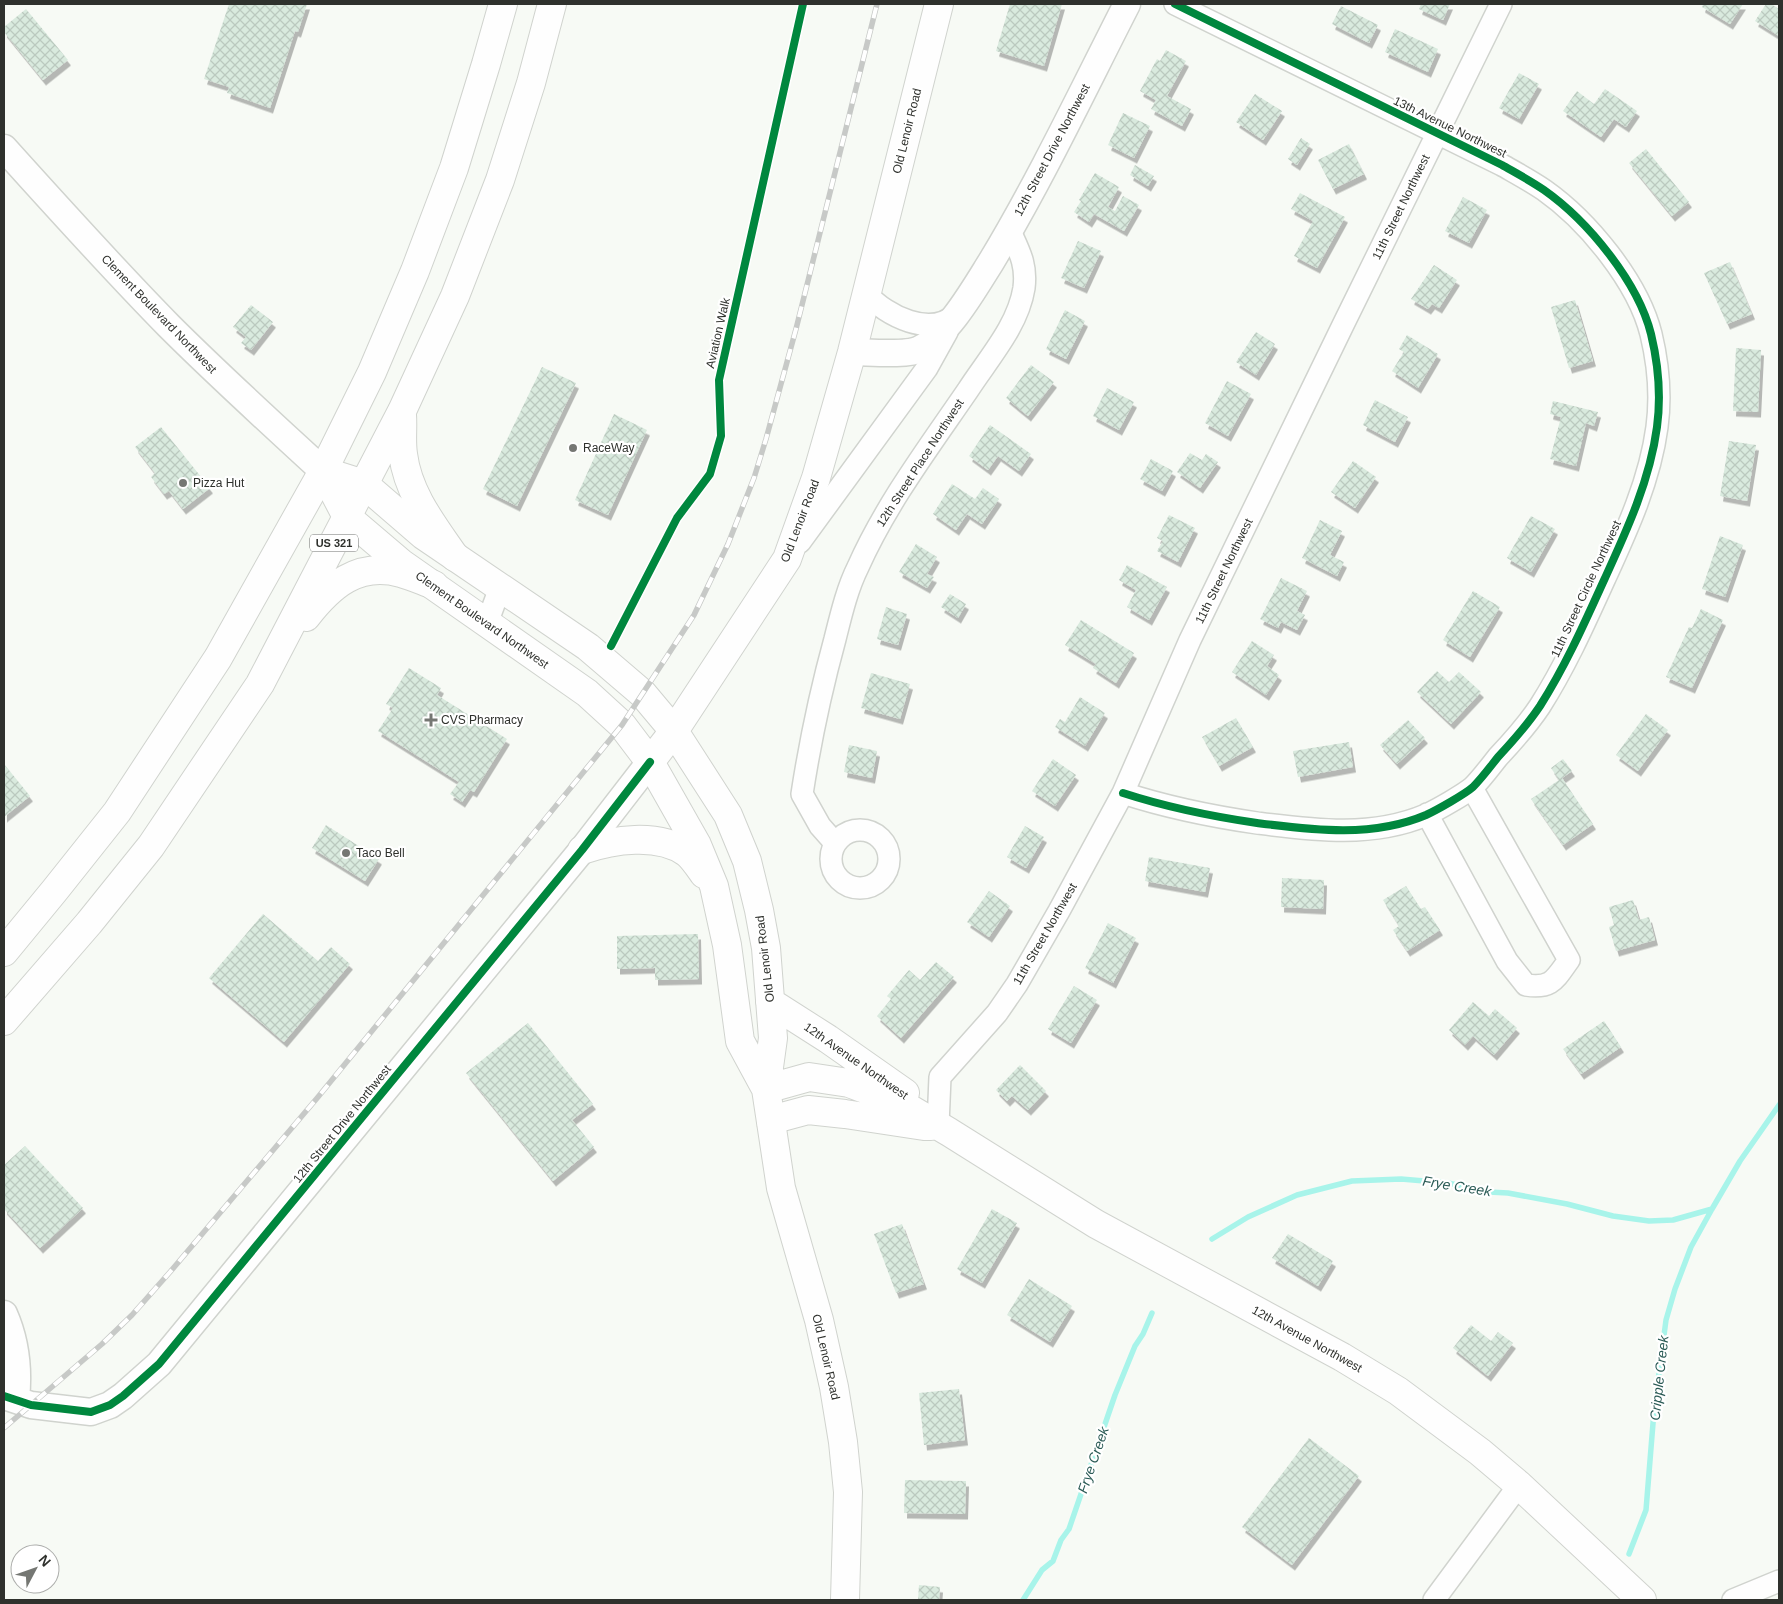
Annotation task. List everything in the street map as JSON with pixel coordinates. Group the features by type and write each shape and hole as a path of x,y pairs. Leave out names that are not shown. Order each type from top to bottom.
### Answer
{"main road":[{"path":"4,952 117,812 218,658 323,471 372,372 415,271 454,168 503,4"},
{"name":"US 321","path":"4,1021 83,930 151,846 260,684 402,411 455,296 500,180 531,83 552,4"},
{"name":"Old Lenoir Road","path":"845,1600 848,1502 843,1442 834,1387 819,1320 781,1188 766,1089 772,1038 766,948 759,910 746,861 728,815 674,731 787,559 816,478 852,352 939,4"},
{"path":"402,411 403,454 412,490 455,557"},
{"name":"Clement Boulevard Northwest","path":"323,471 364,484 423,535 588,647 643,694 674,731"},
{"name":"Clement Boulevard Northwest","path":"323,471 347,517 401,562 587,693 622,725 650,762"},
{"path":"272,660 322,597 345,578 372,570 399,572 434,585"},
{"name":"12th Street Drive Northwest","path":"650,762 674,731"},
{"name":"Old Lenoir Road","path":"650,762 696,845 714,886 728,945 740,1041 766,1089"},
{"path":"582,850 604,843 626,840 666,843 687,853 714,886"},
{"name":"12th Avenue Northwest","path":"770,1002 902,1090 938,1125"},
{"name":"12th Avenue Northwest","path":"766,1089 809,1077 849,1083 895,1100 1096,1224 1290,1328 1398,1391 1450,1428 1519,1485 1642,1600"},
{"path":"771,1122 808,1110 924,1126 938,1125"}],"street":[{"name":"12th Street Drive Northwest","path":"787,559 927,368 1010,230 1127,4"},
{"name":"13th Avenue Northwest","path":"1175,4 1502,165 1544,190 1576,215 1605,249 1635,295 1652,341"},
{"name":"11th Street Northwest","path":"938,1125 940,1077 997,1013 1017,984 1123,793 1190,640 1501,4"},
{"name":"Clement Boulevard Northwest","path":"4,148 86,239 171,328 323,471"},
{"name":"12th Street Place Northwest","path":"835,843 820,826 802,794 810,743 841,617 857,568 883,519 1000,342 1016,314 1024,288 1025,267 1010,230"},
{"path":"867,294 892,314 904,320 920,324 939,324 954,316 966,301"},
{"path":"852,352 918,351 929,344 966,301"},
{"name":"11th Street Circle Northwest","path":"1123,793 1153,803 1199,814 1312,830 1365,830 1427,814 1472,788 1539,708 1573,650 1643,490 1657,428 1657,366 1652,341"},
{"path":"487,623 500,588"},
{"name":"12th Street Drive Northwest","path":"10,1398 31,1405 91,1412 110,1405 154,1370 582,850 650,762"},
{"path":"1427,814 1507,961 1526,985 1539,987 1552,982 1569,960 1472,788"},
{"path":"4,1314 15,1348 18,1379 10,1398"},
{"path":"1434,1600 1519,1485"},
{"path":"1734,1600 1779,1581"}],"building":[{"path":"229,4 307,4 298,32 295,31 270,108 227,93 229,87 204,79"},
{"path":"1010,4 1062,4 1044,66 996,51"},
{"path":"1421,4 1450,4 1443,20 1419,9"},
{"path":"1703,4 1743,4 1730,24 1702,7"},
{"path":"1766,4 1771,4 1779,9 1779,36 1755,21"},
{"path":"1341,6 1378,25 1369,43 1332,24"},
{"path":"26,9 68,60 43,80 4,32 4,27"},
{"path":"1395,29 1438,49 1428,72 1385,52"},
{"path":"1166,50 1186,61 1167,96 1191,109 1182,126 1151,109 1156,100 1140,91 1157,59 1160,61"},
{"path":"1519,73 1539,84 1519,119 1499,108"},
{"path":"1605,89 1637,111 1626,127 1614,119 1601,137 1563,111 1577,91 1594,104"},
{"path":"1255,94 1282,111 1263,140 1236,122"},
{"path":"1123,113 1150,126 1134,158 1108,145"},
{"path":"1301,138 1310,144 1297,165 1288,159"},
{"path":"1349,144 1364,174 1333,189 1318,160"},
{"path":"1646,149 1689,202 1672,216 1629,163"},
{"path":"1135,165 1154,176 1148,186 1130,175"},
{"path":"1095,173 1119,187 1108,207 1115,211 1123,196 1139,205 1124,231 1094,214 1089,222 1074,212"},
{"path":"1300,193 1345,217 1317,268 1294,256 1313,221 1291,209"},
{"path":"1463,197 1487,210 1469,243 1445,231"},
{"path":"1078,241 1101,251 1084,288 1061,278"},
{"path":"1730,262 1752,314 1727,324 1704,273"},
{"path":"1434,265 1457,280 1439,308 1432,304 1428,309 1411,299"},
{"path":"1575,300 1593,361 1569,368 1551,307"},
{"path":"251,305 273,322 251,350 241,343 246,337 233,327"},
{"path":"1065,310 1085,321 1066,359 1046,349"},
{"path":"1256,332 1275,344 1256,375 1236,362"},
{"path":"1407,335 1438,354 1418,388 1392,371 1404,352 1399,349"},
{"path":"1736,348 1761,350 1758,412 1733,411"},
{"path":"1031,365 1054,382 1028,416 1006,398"},
{"path":"542,367 576,383 517,506 483,489"},
{"path":"1227,381 1251,394 1228,436 1205,423"},
{"path":"1107,388 1134,402 1119,430 1093,416"},
{"path":"1375,400 1408,417 1395,442 1363,425"},
{"path":"1553,401 1598,412 1594,426 1586,423 1576,466 1550,459 1561,417 1550,414"},
{"path":"614,414 647,430 608,515 575,500"},
{"path":"990,425 1031,454 1019,471 998,456 988,470 969,456"},
{"path":"161,427 210,488 183,509 169,491 164,494 151,477 155,473 135,447"},
{"path":"1729,441 1756,445 1747,501 1720,496"},
{"path":"1190,453 1202,460 1206,454 1218,462 1200,488 1177,472"},
{"path":"1151,459 1173,471 1162,491 1140,479"},
{"path":"1353,461 1376,477 1355,508 1331,492"},
{"path":"952,484 975,499 983,488 999,499 982,524 967,514 956,530 933,514"},
{"path":"1169,515 1195,528 1178,562 1157,551 1163,541 1157,538"},
{"path":"1531,516 1555,529 1531,572 1507,558"},
{"path":"1320,520 1342,531 1330,555 1344,562 1337,576 1302,558"},
{"path":"1720,536 1743,545 1725,597 1702,589"},
{"path":"916,544 937,557 927,574 934,577 927,588 899,572"},
{"path":"1127,565 1167,587 1149,620 1127,607 1136,590 1119,580"},
{"path":"1281,578 1307,591 1297,611 1305,615 1297,630 1281,622 1278,628 1260,619"},
{"path":"1473,591 1500,607 1470,657 1443,640"},
{"path":"950,594 966,604 958,618 941,607"},
{"path":"886,607 907,614 898,645 877,639"},
{"path":"1701,609 1723,620 1692,688 1666,677 1689,627 1692,628"},
{"path":"1081,620 1134,653 1116,683 1093,668 1096,664 1065,645"},
{"path":"1252,641 1274,655 1267,666 1279,675 1266,695 1232,672"},
{"name":"CVS Pharmacy","path":"409,668 441,688 437,695 507,739 474,792 470,790 462,802 450,794 459,782 378,731 393,708 386,704"},
{"path":"1437,671 1449,682 1459,672 1481,692 1451,724 1417,692"},
{"path":"871,673 910,684 900,719 861,708"},
{"path":"1080,697 1105,713 1085,746 1055,727 1060,719 1065,722"},
{"path":"1646,714 1668,730 1638,771 1616,755"},
{"path":"1236,718 1253,747 1219,766 1202,737"},
{"path":"1408,720 1425,738 1397,764 1380,745"},
{"path":"1349,742 1353,767 1298,777 1293,751"},
{"path":"849,745 877,751 872,778 844,772"},
{"path":"1053,759 1076,775 1055,806 1032,791"},
{"path":"1563,759 1572,771 1562,778 1593,824 1563,845 1531,799 1559,780 1551,768"},
{"path":"4,764 30,796 4,817"},
{"name":"Taco Bell","path":"326,825 379,859 365,881 312,848"},
{"path":"1025,826 1044,837 1026,868 1007,857"},
{"path":"1149,857 1210,868 1205,892 1145,881"},
{"path":"1282,878 1324,880 1323,909 1281,907"},
{"path":"1406,886 1421,909 1425,907 1440,930 1407,951 1393,930 1399,926 1383,900"},
{"path":"989,891 1010,906 989,937 967,922"},
{"path":"1633,900 1639,920 1649,917 1655,940 1616,951 1609,927 1614,925 1609,907"},
{"path":"263,914 318,961 331,947 350,964 284,1042 209,978"},
{"path":"1108,923 1136,938 1113,983 1085,968"},
{"path":"698,934 699,979 655,980 655,968 617,969 617,936"},
{"path":"936,962 954,977 901,1038 877,1016 891,999 887,996 909,970 920,980"},
{"path":"1074,986 1097,1000 1071,1043 1048,1029"},
{"path":"1473,1002 1489,1016 1495,1009 1517,1028 1494,1055 1473,1036 1465,1045 1449,1030"},
{"path":"1604,1021 1621,1047 1581,1074 1563,1049"},
{"path":"528,1023 593,1104 572,1120 594,1147 553,1181 466,1073"},
{"path":"1020,1065 1046,1091 1028,1110 1012,1096 1007,1101 996,1090"},
{"path":"25,1146 83,1208 40,1248 4,1209 4,1165"},
{"path":"992,1209 1017,1223 982,1283 957,1269"},
{"path":"902,1224 924,1284 896,1293 874,1234"},
{"path":"1288,1234 1333,1261 1318,1286 1272,1258"},
{"path":"1029,1279 1072,1306 1050,1342 1007,1315"},
{"path":"1471,1325 1491,1341 1498,1332 1513,1343 1488,1376 1453,1348"},
{"path":"959,1389 965,1440 924,1445 919,1393"},
{"path":"1309,1438 1359,1476 1292,1565 1242,1527"},
{"path":"905,1480 966,1481 965,1514 904,1513"},
{"path":"919,1585 940,1587 939,1600 918,1600"}],"waterway":[{"name":"Cripple Creek","path":"1629,1554 1646,1510 1654,1411 1666,1320 1675,1289 1691,1247 1712,1209 1740,1161 1779,1105"},
{"name":"Frye Creek","path":"1212,1239 1248,1217 1297,1195 1352,1181 1401,1179 1448,1183 1489,1192 1508,1193 1567,1204 1613,1216 1649,1221 1673,1220 1712,1209"},
{"name":"Frye Creek","path":"1023,1600 1042,1570 1053,1561 1061,1540 1069,1529 1115,1395 1135,1346 1143,1334 1152,1313"}],"railway":[{"path":"4,1428 102,1344 132,1315 170,1272 318,1097 622,725 694,615 728,544 754,478 766,439 796,329 877,4"}],"cycle path":[{"name":"Aviation Walk","path":"611,646 677,518 710,474 721,436 719,380 803,4"},
{"path":"1123,793 1173,807 1257,823 1321,830 1342,830 1385,827 1406,822 1431,813 1469,790 1515,739 1540,706 1567,659 1637,504 1654,447 1658,416 1658,380 1651,334 1635,294 1623,274 1594,235 1561,203 1539,187 1502,165 1175,4"},
{"path":"4,1396 31,1405 91,1412 110,1405 123,1396 159,1364 582,850 650,762"}],"place":[{"name":"RaceWay","path":"573,448"},
{"name":"Pizza Hut","path":"183,483"},
{"name":"CVS Pharmacy","path":"431,720"},
{"name":"Taco Bell","path":"346,853"}]}
